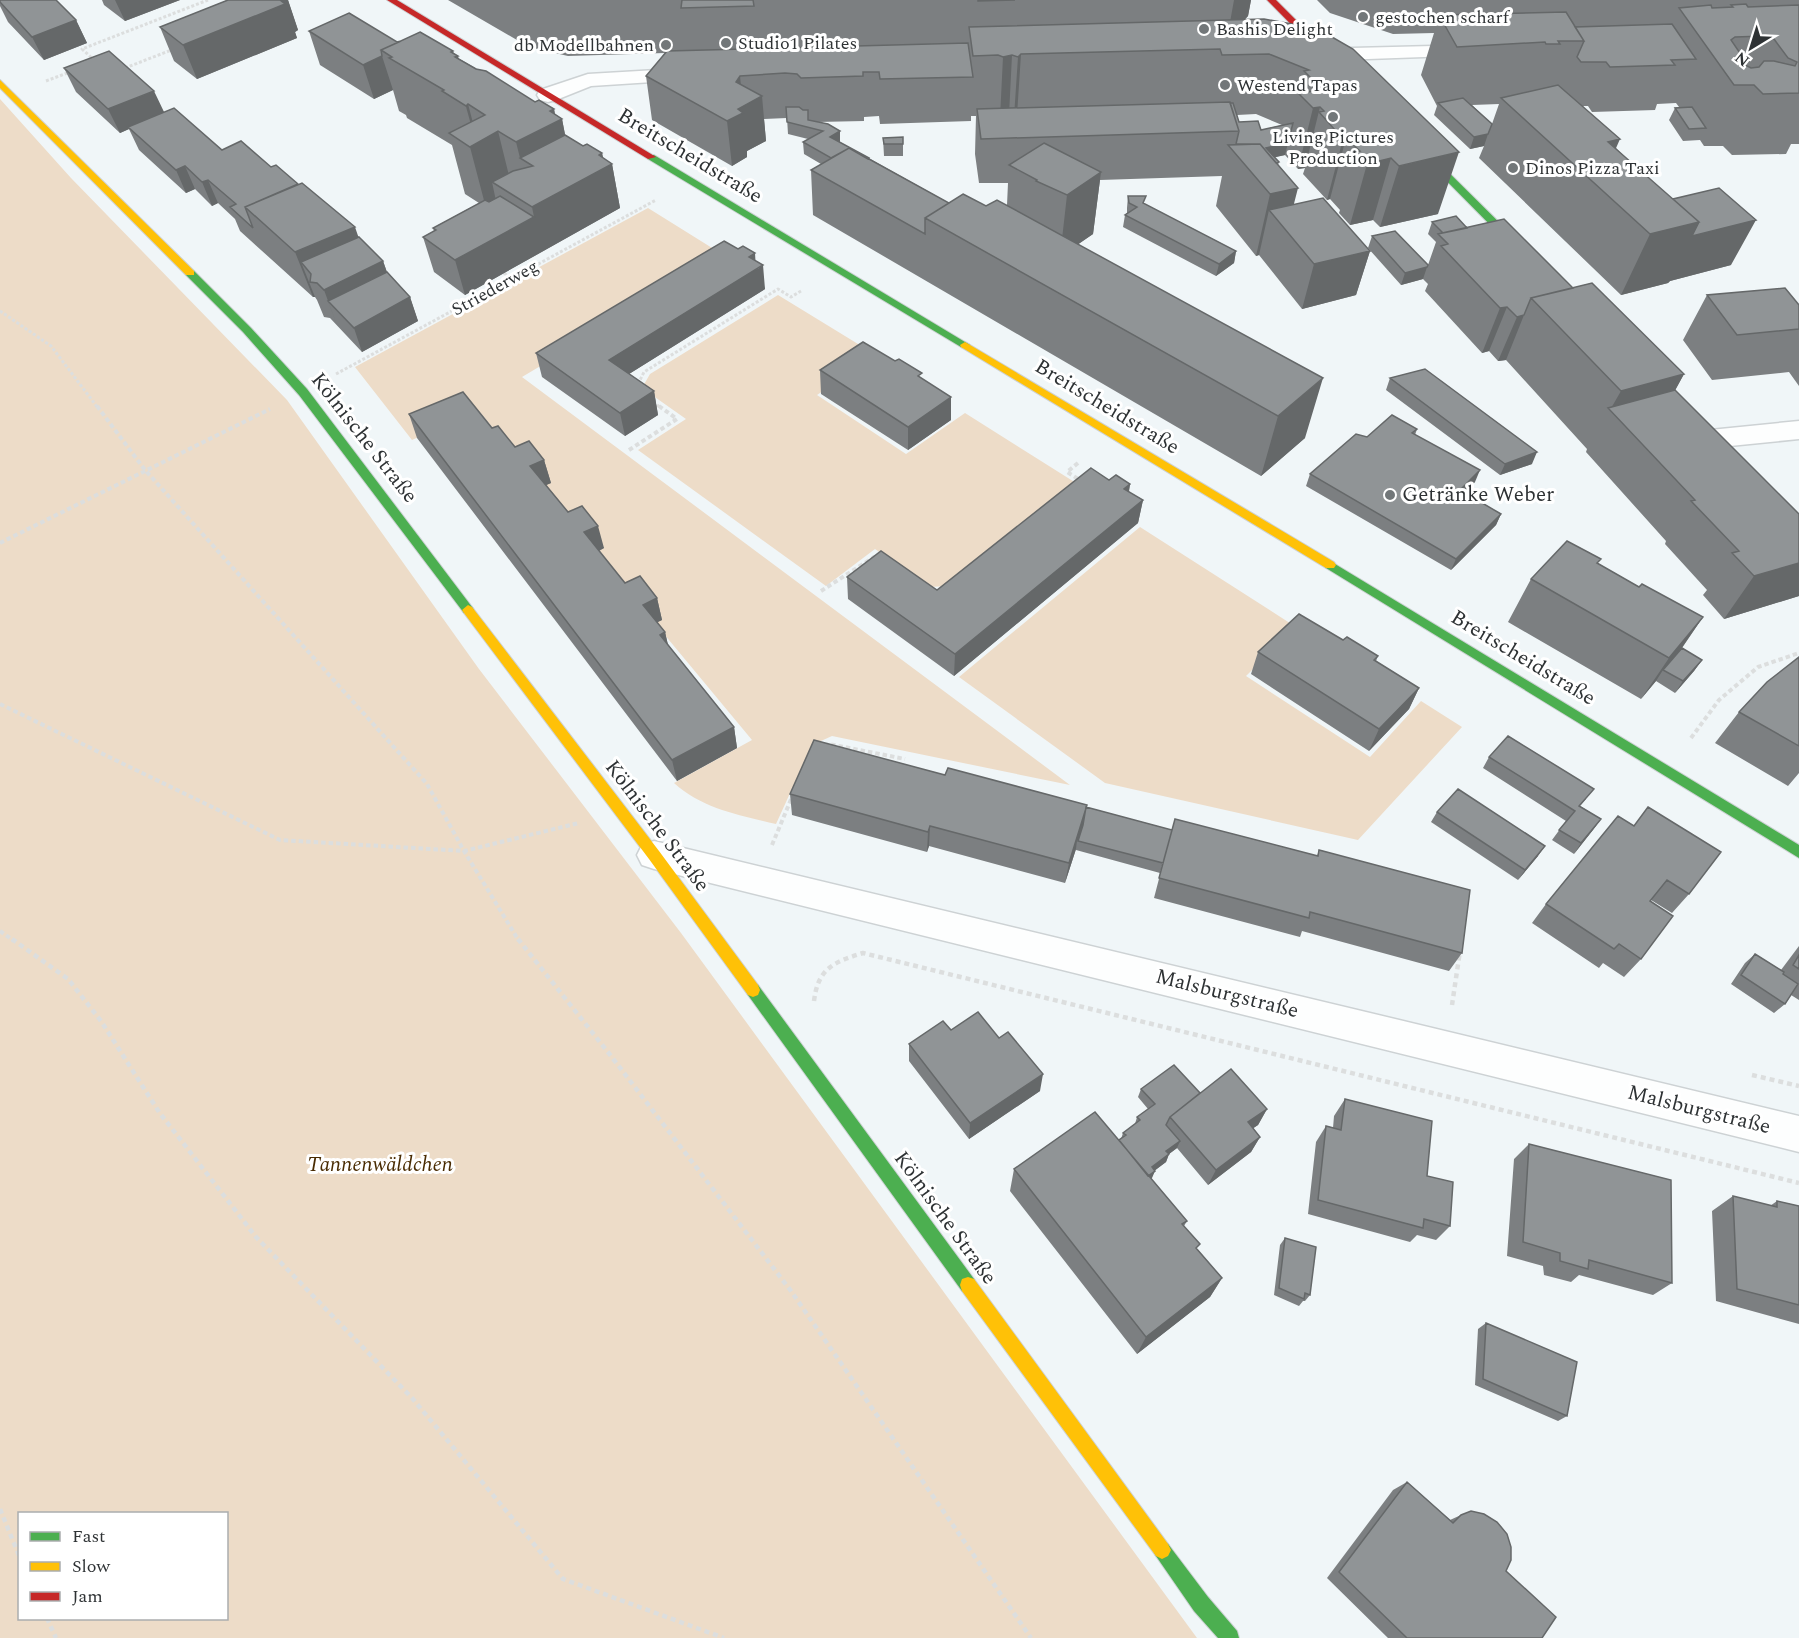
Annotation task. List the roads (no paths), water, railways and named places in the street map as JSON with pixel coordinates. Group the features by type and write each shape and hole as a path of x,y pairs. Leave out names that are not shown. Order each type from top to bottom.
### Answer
{"main road":[{"name":"Breitscheidstraße","path":"391,0 1668,770 1799,852"},
{"path":"1271,0 1342,71"},
{"name":"Kölnische Straße","path":"0,83 247,330 303,392 654,855 1201,1604 1230,1638"},
{"path":"1412,141 1531,260"}],"street":[{"path":"1295,55 1491,50"},
{"path":"548,95 588,80 713,73"},
{"path":"1713,442 1799,430"},
{"name":"Malsburgstraße","path":"654,855 1799,1134"}],"place":[{"name":"gestochen scharf","path":"1363,17"},
{"name":"Bashis Delight","path":"1204,29"},
{"name":"Studio1 Pilates","path":"726,43"},
{"name":"db Modellbahnen","path":"666,45"},
{"name":"Westend Tapas","path":"1225,85"},
{"name":"Living Pictures Production","path":"1333,117"},
{"name":"Dinos Pizza Taxi","path":"1513,168"},
{"name":"Getränke Weber","path":"1390,495"}],"park label":[{"name":"Tannenwäldchen","path":"380,1165"}]}
